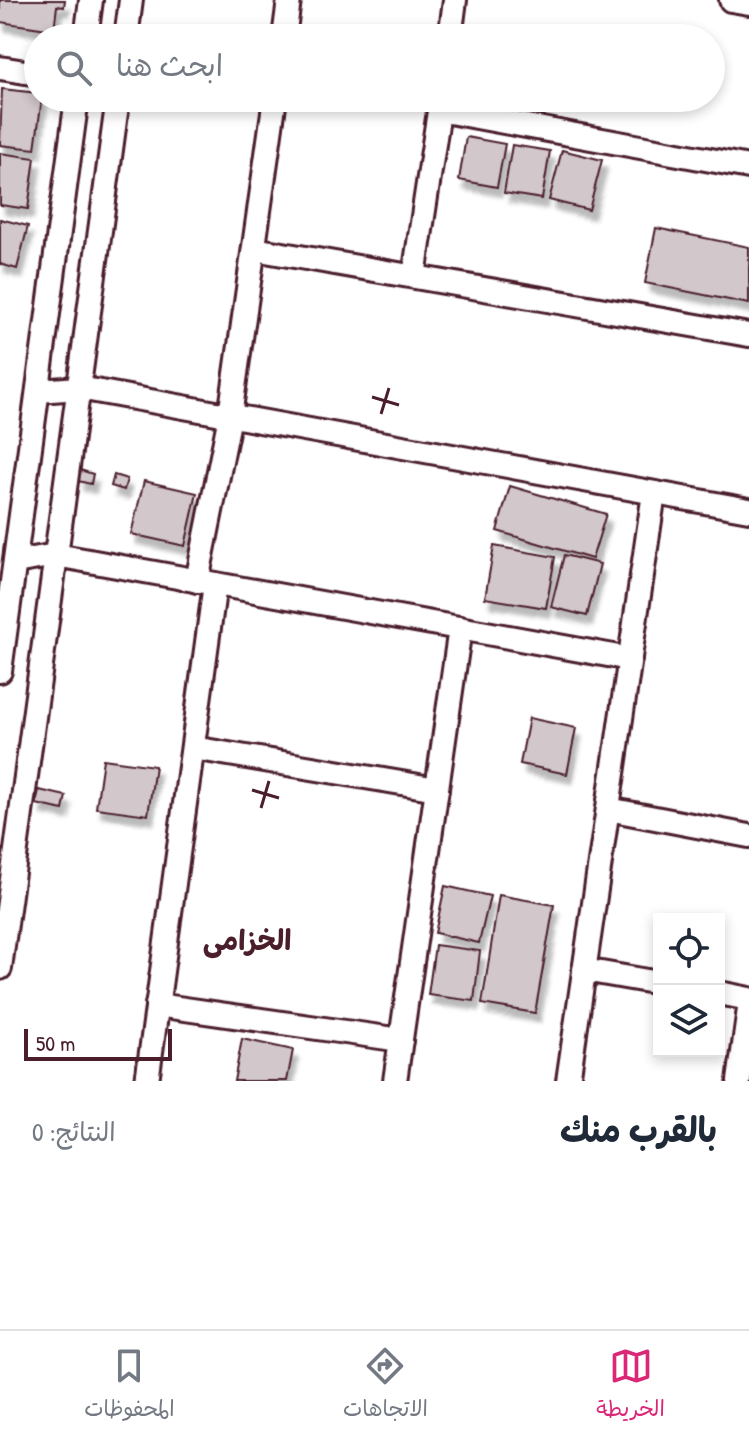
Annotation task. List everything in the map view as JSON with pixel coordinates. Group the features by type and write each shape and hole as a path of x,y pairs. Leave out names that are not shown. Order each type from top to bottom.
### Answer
{"street":[{"path":"88,24 91,0"},
{"path":"128,24 131,0"},
{"path":"286,24 289,0"},
{"path":"452,24 455,0"},
{"path":"731,0 749,3"},
{"path":"0,68 24,72"},
{"path":"0,671 75,112"},
{"path":"0,968 2,934 116,112"},
{"path":"147,1081 193,748 206,582 273,112"},
{"path":"414,276 439,112"},
{"path":"479,112 749,167"},
{"path":"254,249 749,335"},
{"path":"38,391 79,388 749,510"},
{"path":"568,1081 654,493"},
{"path":"15,562 56,555 630,659"},
{"path":"395,1081 460,628"},
{"path":"193,748 437,789"},
{"path":"608,809 749,836"},
{"path":"584,970 653,982"},
{"path":"725,994 749,999"},
{"path":"157,1005 401,1040"},
{"path":"739,1081 749,1009"}],"building":[{"path":"0,0 65,0 64,7 57,6 55,24 24,26 0,22"},
{"path":"2,89 24,91 24,112 40,112 35,149 0,145"},
{"path":"466,137 505,144 497,187 459,180"},
{"path":"512,145 550,151 542,199 504,193"},
{"path":"562,150 602,160 589,210 549,200"},
{"path":"0,153 35,158 28,209 0,205"},
{"path":"0,219 28,226 17,269 0,264"},
{"path":"656,228 749,247 749,304 645,283"},
{"path":"80,470 93,474 91,484 78,481"},
{"path":"114,475 127,479 124,490 111,486"},
{"path":"144,481 197,493 185,546 131,534"},
{"path":"510,486 606,514 592,559 497,531"},
{"path":"494,546 555,557 546,608 485,598"},
{"path":"564,555 600,564 587,616 551,607"},
{"path":"529,718 576,728 567,774 520,764"},
{"path":"103,759 155,766 148,815 96,808"},
{"path":"39,790 66,796 63,810 36,804"},
{"path":"445,886 490,896 479,943 435,933"},
{"path":"499,895 554,905 535,1013 482,1004"},
{"path":"435,945 480,951 474,1001 428,995"},
{"path":"242,1039 293,1050 287,1081 234,1081"}],"district":[{"name":"الخزامى","path":"247,940"}]}
